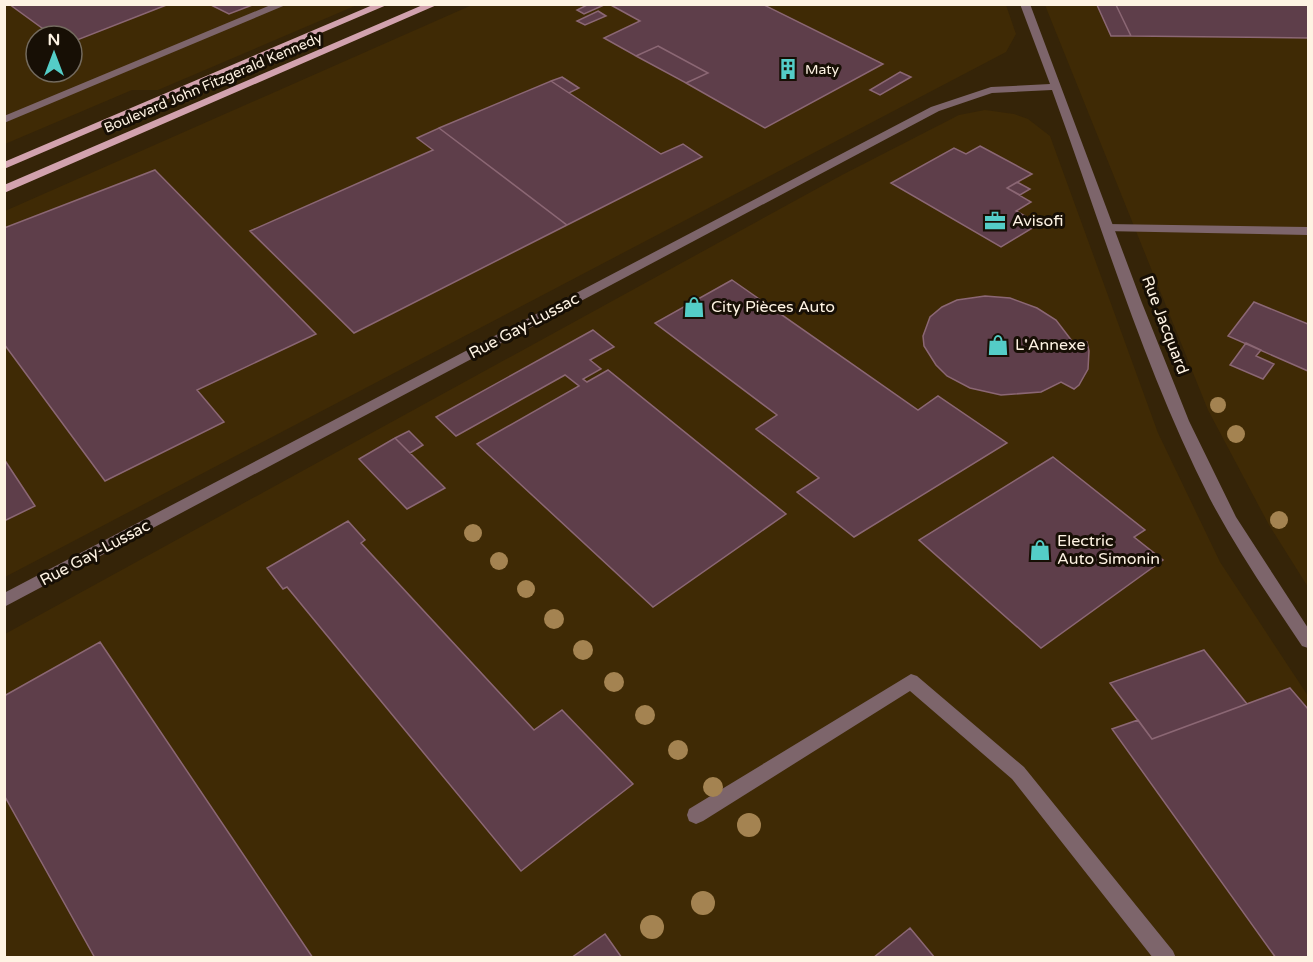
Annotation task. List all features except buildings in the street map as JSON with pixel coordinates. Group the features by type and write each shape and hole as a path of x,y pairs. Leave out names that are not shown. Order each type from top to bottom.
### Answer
{"main road":[{"name":"Boulevard John Fitzgerald Kennedy","path":"4,166 384,4"},
{"name":"Boulevard John Fitzgerald Kennedy","path":"4,190 434,4"}],"street":[{"path":"4,120 283,4"},
{"name":"Rue Jacquard","path":"1025,4 1107,228 1209,480 1260,570 1308,641"},
{"name":"Rue Gay-Lussac","path":"4,601 936,109 991,90 1055,87"},
{"path":"1107,228 1308,231"},
{"path":"696,815 911,681 1018,772 1166,957"}],"shaded area":[{"path":"4,5 357,5 158,90 132,90 5,144"},
{"path":"472,5 1006,5 1016,34 1006,52 5,577 5,211"},
{"path":"1045,5 1308,5 1308,587 1269,525 1208,410"},
{"path":"985,110 1014,114 1028,119 1050,136 1158,433 1220,562 1308,696 1308,957 5,958 5,634 842,175 959,115"}],"place":[{"name":"Maty","path":"788,69"},
{"name":"Avisofi","path":"995,221"},
{"name":"City Pièces Auto","path":"694,307"},
{"name":"L'Annexe","path":"998,345"},
{"name":"Electric Auto Simonin","path":"1040,550"}]}
